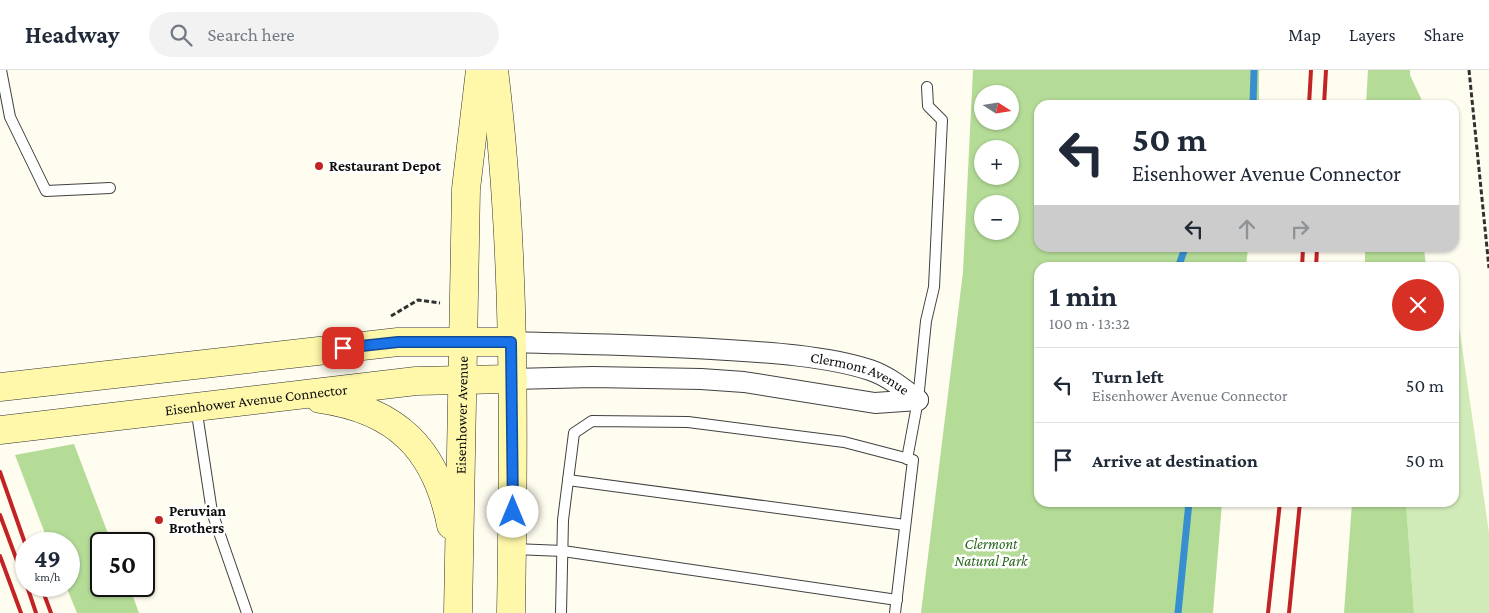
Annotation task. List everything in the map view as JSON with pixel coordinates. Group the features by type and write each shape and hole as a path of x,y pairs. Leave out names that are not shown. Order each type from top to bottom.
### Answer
{"main road":[{"name":"Eisenhower Avenue","path":"458,613 466,189 480,70"},
{"path":"494,70 504,166 513,379 512,613"},
{"path":"0,388 398,342 511,342"},
{"name":"Eisenhower Avenue Connector","path":"0,430 292,394 416,381 513,379"},
{"path":"292,394 349,403 376,415 406,434 426,456 440,484 459,568"}],"street":[{"name":"Clermont Avenue","path":"511,342 635,345 750,351 798,356 871,370 896,383 918,400"},
{"name":"Clermont Avenue","path":"513,379 594,377 701,378 744,382 875,403 918,400"}],"lane":[{"path":"0,70 10,117 46,191 110,188"},
{"path":"907,459 918,400 926,321 934,288 942,120 928,106 927,87"},
{"path":"196,406 212,512 246,613"},
{"path":"561,613 562,551 574,433 592,421 688,422 844,442 912,460 896,613"},
{"path":"568,480 905,525"},
{"path":"512,549 562,551 897,600"}],"path":[{"path":"1469,70 1489,268"}],"green space":[{"name":"Clermont Natural Park","path":"973,70 1259,70 1259,100 1034,100 1034,252 1248,252 1247,262 1034,262 1034,507 1222,507 1213,613 921,613 963,272"},
{"path":"1368,70 1410,70 1410,75 1422,100 1366,100"},
{"path":"1365,252 1424,252 1425,262 1365,262"},
{"path":"1459,326 1489,533 1489,613 1414,613 1406,507 1459,507"},
{"path":"74,444 107,532 90,532 90,597 133,597 139,613 77,613 70,597 80,597 80,532 44,532 15,455"},
{"path":"1352,507 1406,507 1414,613 1344,613"}],"waterway":[{"path":"1253,100 1254,70"},
{"path":"1180,262 1184,252"},
{"path":"1178,613 1189,507"}],"railway":[{"path":"1309,100 1311,70"},
{"path":"1324,100 1326,70"},
{"path":"1302,262 1303,252"},
{"path":"1316,262 1317,252"},
{"path":"0,472 21,532"},
{"path":"1268,613 1279,507"},
{"path":"1289,613 1300,507"},
{"path":"0,515 15,555"},
{"path":"0,556 21,613"},
{"path":"31,597 36,613"},
{"path":"45,597 51,613"}],"place":[{"name":"Restaurant Depot","path":"319,166"},
{"name":"Peruvian Brothers","path":"159,520"}],"route":[{"path":"343,348 398,342 511,342 513,379 513,512"}]}
